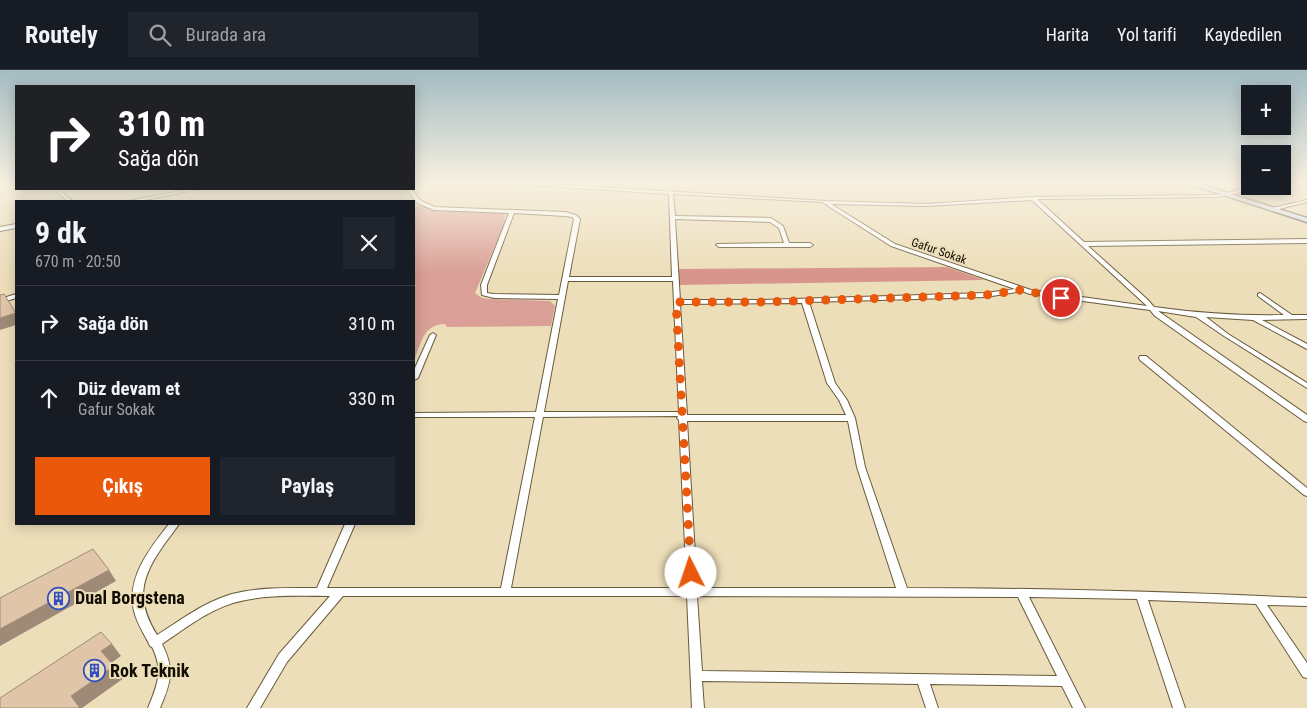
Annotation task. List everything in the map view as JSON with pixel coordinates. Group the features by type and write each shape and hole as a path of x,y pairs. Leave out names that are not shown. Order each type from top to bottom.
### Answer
{"street":[{"path":"512,213 484,284 484,294 494,296 562,297"},
{"path":"505,592 577,222 576,217 565,214 532,213"},
{"path":"672,213 681,416 698,708"},
{"name":"Gafur Sokak","path":"841,213 893,245 1021,290 1061,298 1198,315 1254,318 1307,317"},
{"path":"1049,213 1166,322 1307,419"},
{"path":"1283,213 1307,220"},
{"path":"672,217 771,220 781,227 787,245"},
{"path":"0,229 15,226"},
{"path":"1083,244 1307,241"},
{"path":"719,245 810,245"},
{"path":"566,279 675,279"},
{"path":"676,302 805,301 1000,294 1021,290"},
{"path":"1260,294 1292,318"},
{"path":"0,301 15,296"},
{"path":"805,301 831,383 843,400 851,418 858,460 904,592"},
{"path":"1198,315 1307,386"},
{"path":"1254,318 1307,347"},
{"path":"415,376 433,335"},
{"path":"1143,358 1307,493"},
{"path":"415,415 539,414 851,418"},
{"path":"154,708 162,690 163,662 139,614 138,590 147,564 173,525"},
{"path":"320,592 350,525"},
{"path":"154,643 203,612 229,600 263,594 320,592 1021,592 1307,602"},
{"path":"253,708 283,658 340,592"},
{"path":"1021,592 1079,708"},
{"path":"1141,595 1179,708"},
{"path":"1258,600 1307,673"},
{"path":"697,676 1066,681"},
{"path":"922,679 932,708"}],"shaded area":[{"path":"415,213 494,213 505,215 505,222 475,293 482,298 489,299 550,301 555,306 551,326 447,327 445,324 432,327 427,331 415,358"},
{"path":"947,267 984,280 679,285 679,269"}],"building":[{"path":"4,294 15,313 0,318 0,295"},
{"path":"93,549 109,570 0,629 0,598"},
{"path":"101,632 112,644 101,651 114,666 71,696 80,708 0,708 0,698"}],"place":[{"name":"Dual Borgstena","path":"59,598"},
{"name":"Rok Teknik","path":"94,671"}],"route":[{"path":"691,573 676,302 760,302 986,295 1021,290 1061,298"}]}
